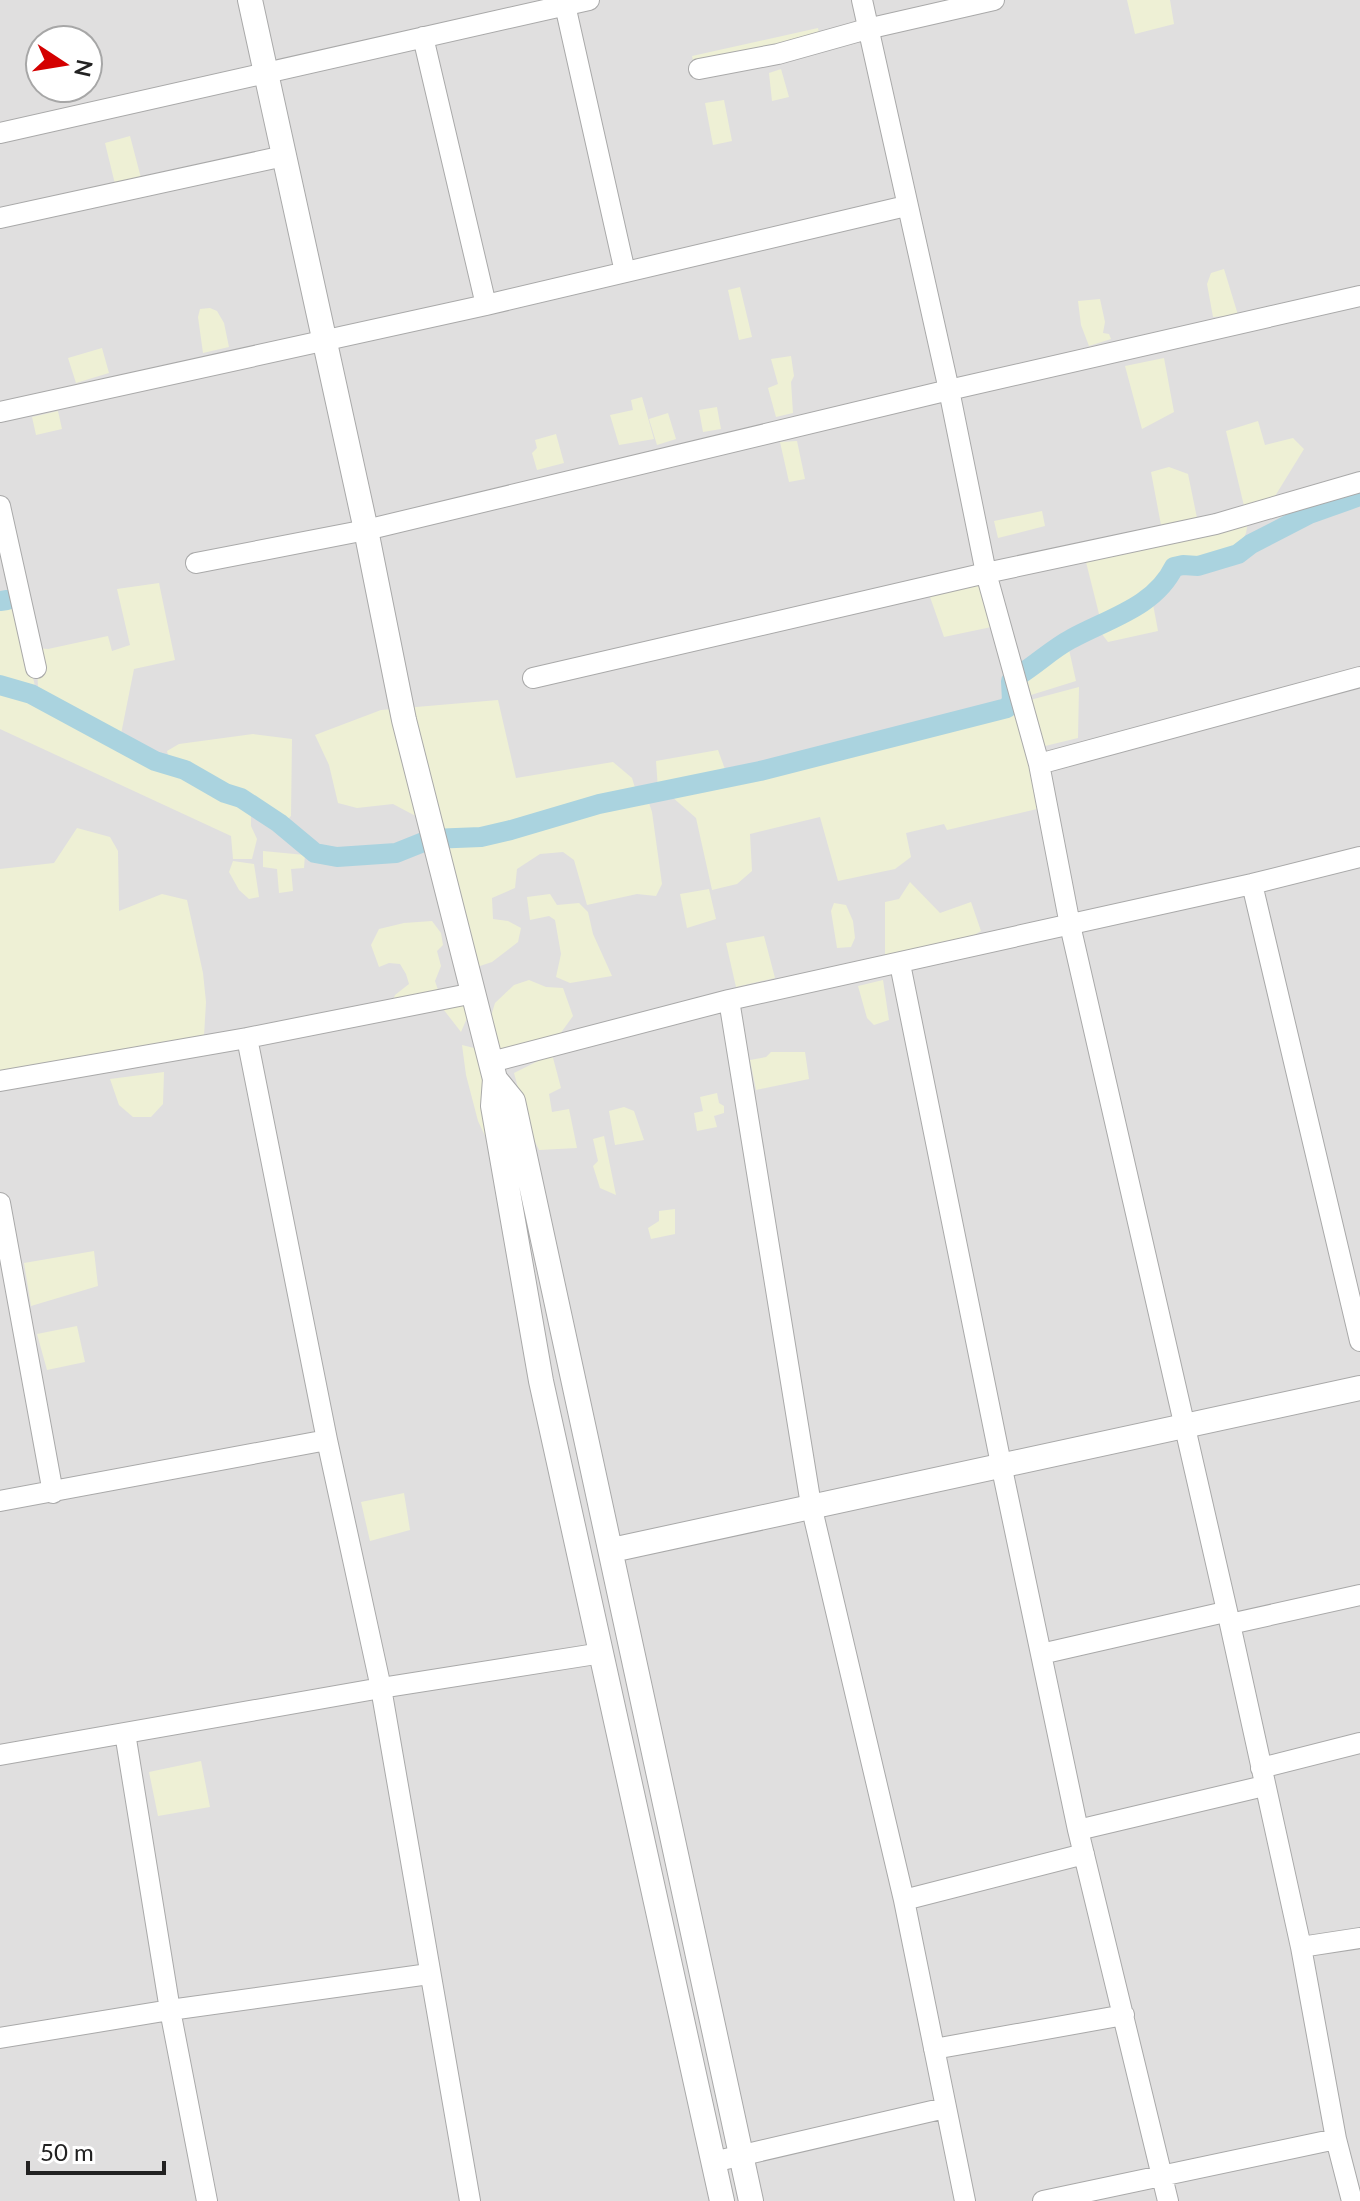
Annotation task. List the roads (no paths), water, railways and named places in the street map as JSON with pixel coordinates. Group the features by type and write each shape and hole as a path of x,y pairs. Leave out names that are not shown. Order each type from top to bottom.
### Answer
{"street":[{"path":"250,0 366,530 404,720 493,1070 493,1106 541,1381 722,2201"},
{"path":"0,133 589,0"},
{"path":"862,0 949,390 986,573 1039,764 1070,925 1346,2148 1352,2201"},
{"path":"699,69 778,54 867,29 994,0"},
{"path":"565,5 625,272"},
{"path":"423,37 486,305"},
{"path":"0,218 284,156"},
{"path":"0,412 486,305 906,206"},
{"path":"196,563 366,530 949,390 1360,296"},
{"path":"533,678 986,573 1216,524 1360,482"},
{"path":"0,506 36,668"},
{"path":"1039,764 1360,677"},
{"path":"493,1070 729,1000 900,964 1360,857"},
{"path":"1252,884 1360,1341"},
{"path":"900,964 1078,1830 1168,2201"},
{"path":"0,1081 247,1038 474,993"},
{"path":"729,1000 811,1505 904,1900 965,2201"},
{"path":"247,1038 327,1440 381,1688 470,2201"},
{"path":"493,1070 513,1101 751,2201"},
{"path":"0,1203 53,1493"},
{"path":"541,1381 573,1374"},
{"path":"612,1550 1360,1388"},
{"path":"0,1501 327,1440"},
{"path":"590,1596 620,1587"},
{"path":"1041,1654 1360,1595"},
{"path":"0,1755 381,1688 602,1653"},
{"path":"125,1733 170,2010 207,2201"},
{"path":"1078,1830 1262,1777 1360,1743"},
{"path":"904,1900 1084,1854"},
{"path":"1301,1947 1360,1938"},
{"path":"0,2038 170,2010 429,1974"},
{"path":"934,2049 1124,2015"},
{"path":"713,2162 945,2108"},
{"path":"1043,2201 1163,2174 1346,2148"}],"waterway":[{"path":"1019,675 1064,643 1143,602 1166,581 1174,567 1198,566 1238,554 1309,514 1360,496"},
{"path":"0,601 7,600"},
{"path":"0,685 31,694 155,761 185,770 225,793 241,798 279,823 315,853 337,857 396,853 431,839 481,837 599,804 760,771 1007,708 1012,701 1011,681"}]}
